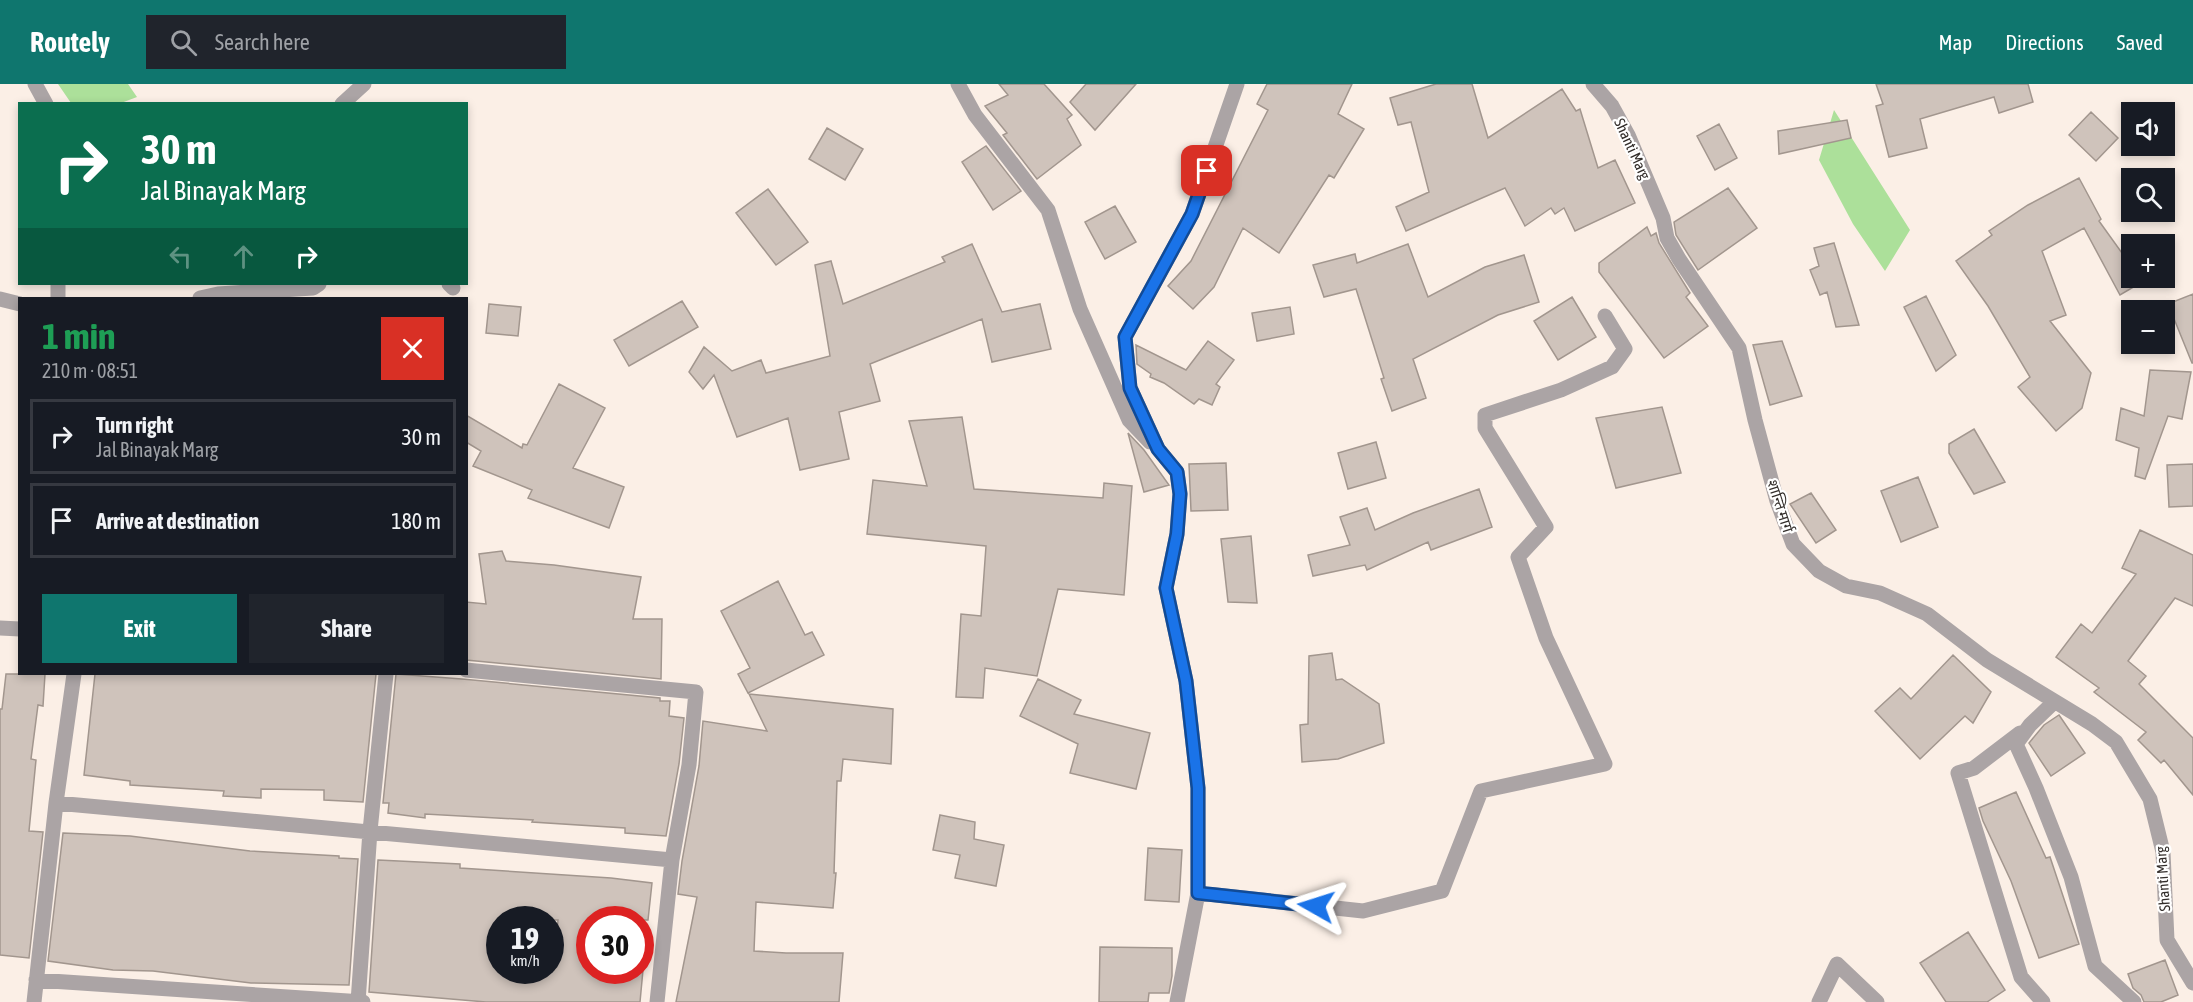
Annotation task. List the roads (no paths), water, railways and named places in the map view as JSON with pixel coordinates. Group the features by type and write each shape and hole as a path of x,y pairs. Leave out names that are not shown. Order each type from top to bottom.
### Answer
{"street":[{"path":"35,84 45,102"},
{"path":"344,102 364,84"},
{"path":"958,84 975,115 1048,210 1080,309 1129,420 1177,472 1180,494 1177,534 1166,588 1186,681 1198,788 1198,893 1177,1002"},
{"path":"1158,449 1130,388 1125,337 1192,214 1237,84"},
{"name":"Shanti Marg","path":"1593,84 1612,106 1628,135 1663,219"},
{"name":"शान्ति मार्ग","path":"1663,219 1667,238 1679,259 1739,348 1755,420 1793,544 1819,571 1846,586 1880,593 1927,614 1987,660 2092,724 2116,742"},
{"path":"204,297 218,294 313,288 318,285"},
{"path":"0,299 18,304"},
{"path":"1198,893 1363,911 1442,891 1481,790 1605,764 1546,638 1518,557 1546,527 1485,428 1485,415 1562,390 1612,367 1625,349 1605,316"},
{"path":"0,628 18,629"},
{"path":"468,670 696,692 689,765 672,860 657,1002"},
{"path":"34,1002 56,803 74,675"},
{"path":"358,1002 370,831 386,675"},
{"path":"2043,1002 2021,977 1958,773 1974,768 2030,725 2054,702"},
{"path":"2030,725 2016,744 2071,876 2095,966 2134,1002"},
{"name":"Shanti Marg","path":"2116,742 2150,799 2163,852 2167,940 2193,983"},
{"path":"56,803 672,860"},
{"path":"1819,1002 1837,964 1877,1002"},
{"path":"36,980 363,1002"}]}
